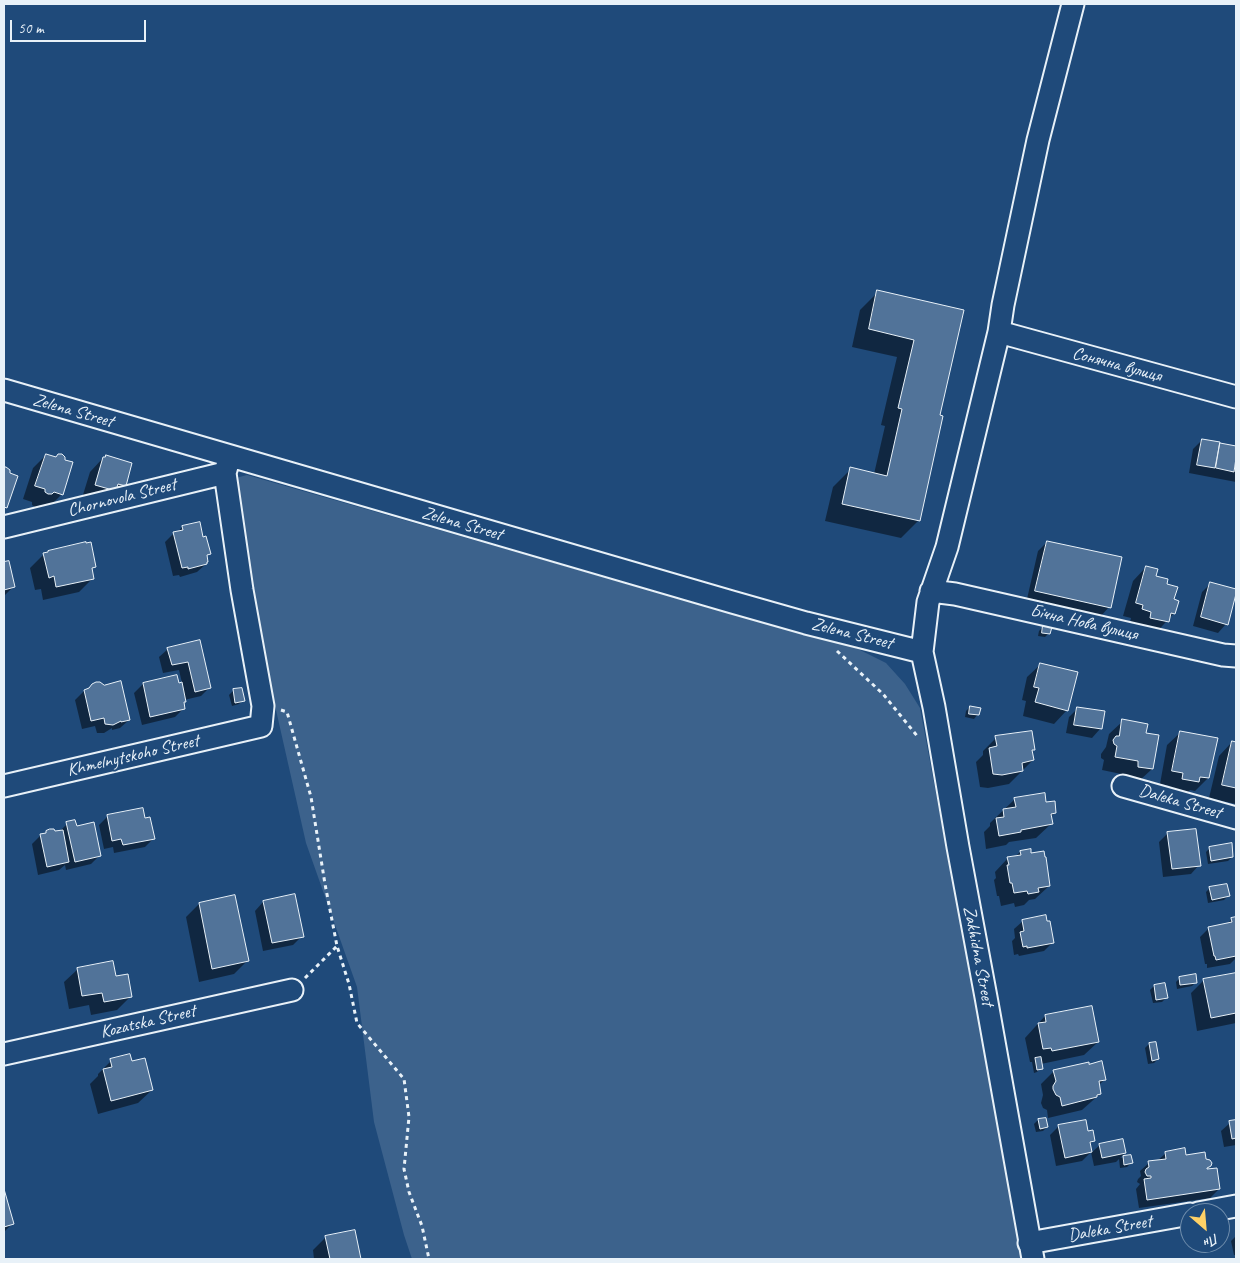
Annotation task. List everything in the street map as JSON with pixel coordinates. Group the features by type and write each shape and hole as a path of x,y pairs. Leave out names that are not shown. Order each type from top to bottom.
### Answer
{"street":[{"name":"Zakhidna Street","path":"1031,1251 934,707 922,652 928,602 947,547 998,332 1038,140 1073,4"},
{"name":"Сонячна вулиця","path":"998,332 1236,397"},
{"name":"Zelena Street","path":"4,390 227,464 806,623 922,652"},
{"name":"Chornovola Street","path":"4,527 227,464"},
{"path":"227,464 242,590 262,716"},
{"name":"Бічна Нова вулиця","path":"932,591 955,594 1236,656"},
{"name":"Khmelnytskoho Street","path":"4,786 262,716"},
{"name":"Daleka Street","path":"1123,786 1236,818"},
{"name":"Kozatska Street","path":"4,1054 292,990"},
{"name":"Daleka Street","path":"1031,1251 1180,1216"}],"path":[{"path":"834,649 883,694 920,739"},
{"path":"262,716 287,712 311,797 337,946 349,984 357,1023 404,1079 409,1117 404,1169 409,1192 422,1226 429,1259"},
{"path":"292,990 337,946"}],"shaded area":[{"path":"247,475 729,613 844,642 886,663 905,684 920,708 1023,1259 412,1259 374,1122 357,987 306,843 269,679 232,479"}],"building":[{"path":"877,290 964,310 940,415 943,416 920,521 842,504 850,467 887,476 902,409 898,408 914,340 869,329"},
{"path":"1202,439 1220,442 1215,468 1197,465"},
{"path":"1220,443 1236,446 1234,472 1216,468"},
{"path":"46,454 56,457 58,454 62,454 65,460 73,462 63,495 54,492 48,494 45,492 45,489 35,486"},
{"path":"106,455 132,463 126,486 118,484 116,491 95,485 103,457"},
{"path":"4,467 10,470 10,473 18,476 7,508 4,507"},
{"path":"200,522 203,537 206,536 211,554 207,555 208,562 207,564 188,569 188,567 182,568 173,532 183,530 182,526"},
{"path":"1047,541 1122,557 1111,608 1035,591"},
{"path":"91,542 96,567 92,568 94,579 56,587 54,576 49,578 43,553"},
{"path":"9,561 15,587 4,590 4,562"},
{"path":"1146,566 1158,569 1156,576 1168,579 1167,584 1178,587 1174,599 1179,601 1175,614 1171,613 1169,622 1150,618 1151,612 1142,609 1143,605 1136,603"},
{"path":"1210,582 1236,589 1228,625 1201,617"},
{"path":"1043,625 1052,627 1050,634 1042,633"},
{"path":"200,640 211,688 195,692 188,662 172,665 167,648"},
{"path":"1040,663 1078,672 1068,711 1035,702 1039,688 1034,687"},
{"path":"177,675 179,683 182,682 186,702 184,702 185,709 150,717 143,683"},
{"path":"121,681 130,720 121,721 113,725 105,724 104,718 91,721 84,690 96,682 104,685"},
{"path":"242,688 245,701 235,703 233,689"},
{"path":"970,706 981,708 979,715 969,714"},
{"path":"1077,707 1105,711 1102,729 1074,725"},
{"path":"1122,719 1148,724 1146,733 1159,735 1153,769 1138,767 1138,761 1115,757 1117,746 1113,740 1116,736 1119,736"},
{"path":"1032,731 1035,750 1032,750 1034,760 1022,763 1023,771 1002,775 993,774 989,748 997,746 995,736"},
{"path":"1180,731 1218,738 1209,778 1200,777 1199,782 1182,779 1183,773 1172,771"},
{"path":"1232,741 1236,742 1236,788 1222,785"},
{"path":"1045,793 1046,802 1055,801 1056,813 1051,814 1053,824 999,836 996,818 1004,817 1003,809 1016,807 1014,798"},
{"path":"143,808 145,818 150,817 155,839 123,845 121,839 112,841 107,815"},
{"path":"75,820 77,826 94,822 101,856 75,862 66,822"},
{"path":"50,829 55,831 63,830 69,862 47,867 40,834 46,833"},
{"path":"1196,829 1201,866 1172,869 1167,832"},
{"path":"1232,843 1233,857 1211,861 1209,847"},
{"path":"1031,849 1031,853 1044,851 1050,886 1038,888 1039,892 1028,894 1027,891 1014,893 1012,883 1010,883 1007,857 1021,855 1020,851"},
{"path":"1227,884 1230,896 1212,900 1209,887"},
{"path":"295,894 304,937 272,943 263,901"},
{"path":"235,895 249,961 212,969 199,903"},
{"path":"1046,915 1047,921 1050,921 1054,943 1027,948 1027,946 1023,947 1020,932 1024,931 1022,920"},
{"path":"1236,917 1236,956 1216,960 1208,927 1232,922 1231,918"},
{"path":"113,961 116,976 128,974 132,997 104,1002 102,993 82,996 77,968"},
{"path":"1236,973 1236,1013 1211,1018 1203,979"},
{"path":"1196,974 1197,983 1180,985 1179,977"},
{"path":"1165,983 1168,998 1156,1000 1154,985"},
{"path":"1092,1006 1099,1042 1052,1051 1051,1048 1043,1049 1038,1023 1046,1022 1045,1015"},
{"path":"1156,1042 1159,1059 1152,1061 1149,1043"},
{"path":"130,1054 132,1061 145,1058 153,1090 111,1101 103,1069 112,1067 110,1059"},
{"path":"1041,1057 1043,1069 1037,1070 1035,1058"},
{"path":"1102,1061 1106,1080 1099,1081 1101,1094 1097,1095 1097,1097 1062,1106 1060,1097 1056,1095 1053,1089 1056,1081 1053,1070"},
{"path":"1046,1118 1048,1127 1040,1129 1038,1119"},
{"path":"1086,1120 1088,1131 1093,1130 1095,1141 1090,1142 1092,1152 1065,1158 1058,1125"},
{"path":"1236,1120 1236,1138 1232,1139 1229,1121"},
{"path":"1123,1139 1126,1153 1102,1158 1099,1144"},
{"path":"1185,1148 1186,1155 1205,1152 1206,1159 1212,1163 1207,1169 1217,1168 1220,1189 1147,1200 1144,1179 1151,1178 1145,1172 1149,1167 1148,1161 1166,1159 1165,1152"},
{"path":"1131,1155 1133,1163 1124,1165 1123,1156"},
{"path":"4,1189 14,1224 4,1227"},
{"path":"355,1230 361,1259 330,1259 325,1236"}]}
